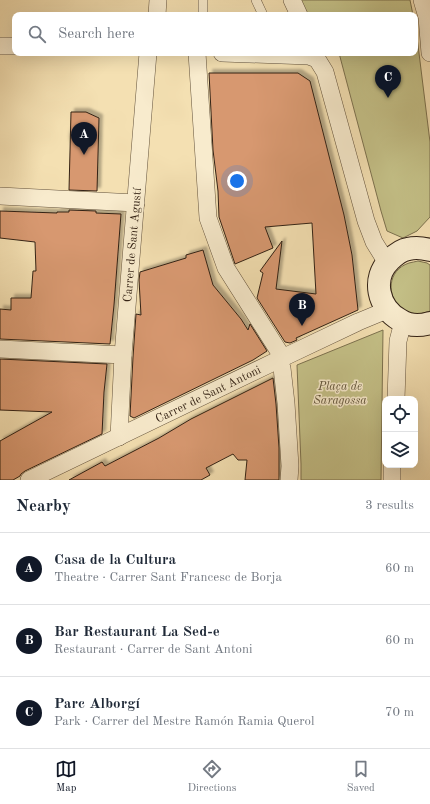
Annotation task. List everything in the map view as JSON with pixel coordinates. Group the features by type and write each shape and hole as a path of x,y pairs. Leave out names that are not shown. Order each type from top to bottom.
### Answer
{"street":[{"path":"157,12 158,0"},
{"path":"292,0 298,12"},
{"path":"422,0 427,17 430,53"},
{"path":"0,46 12,46"},
{"name":"Carrer de Sant Agustí","path":"119,437 123,355 148,56"},
{"path":"196,56 208,218 226,268 280,359 286,403 290,466 289,480"},
{"path":"310,56 317,59 325,72 366,221 374,242 387,263"},
{"path":"0,196 136,203"},
{"path":"430,250 419,248 407,249 396,254 387,263 381,274 379,286 381,299 395,316 413,325 430,323"},
{"path":"395,316 398,341 396,396"},
{"name":"Carrer de Sant Antoni","path":"30,480 358,322 395,316"},
{"path":"0,349 123,355"},
{"path":"392,468 392,480"}],"lane":[{"path":"203,0 204,12"},
{"path":"256,0 262,12"}],"green space":[{"path":"297,0 410,0 412,12 303,12"},
{"path":"418,45 430,142 430,217 417,231 403,238 387,231 340,56 418,56"},
{"path":"418,261 430,265 430,311 417,314 406,311 398,305 393,297 391,287 393,277 399,269 409,263"},
{"name":"Plaça de Saragossa","path":"383,330 381,480 301,480 297,365"}],"building":[{"path":"209,73 298,73 310,81 344,215 352,255 358,310 296,338 297,340 290,343 285,342 257,298 263,273 260,271 282,241 276,289 316,294 312,223 265,227 273,248 235,264 219,217 218,191 213,150"},
{"path":"71,112 86,112 99,118 97,191 69,190"},
{"path":"69,210 121,214 110,344 0,339 0,309 11,310 11,298 31,298 33,271 36,271 35,242 0,238 0,211 57,213 69,212"},
{"path":"203,250 213,285 241,319 248,330 250,324 267,351 253,360 134,418 130,416 136,314 141,315 140,272 186,258 186,255"},
{"path":"0,359 107,364 102,434 25,471 13,480 0,480 0,441 52,412 0,410"},
{"path":"273,378 279,448 279,480 245,480 247,460 238,460 233,454 206,468 210,475 201,480 69,480 102,462 105,466 159,438 191,419"}],"place":[{"name":"Parc Alborgí","path":"388,98"},
{"name":"Casa de la Cultura","path":"84,155"},
{"name":"Bar Restaurant La Sed-e","path":"302,326"}]}
